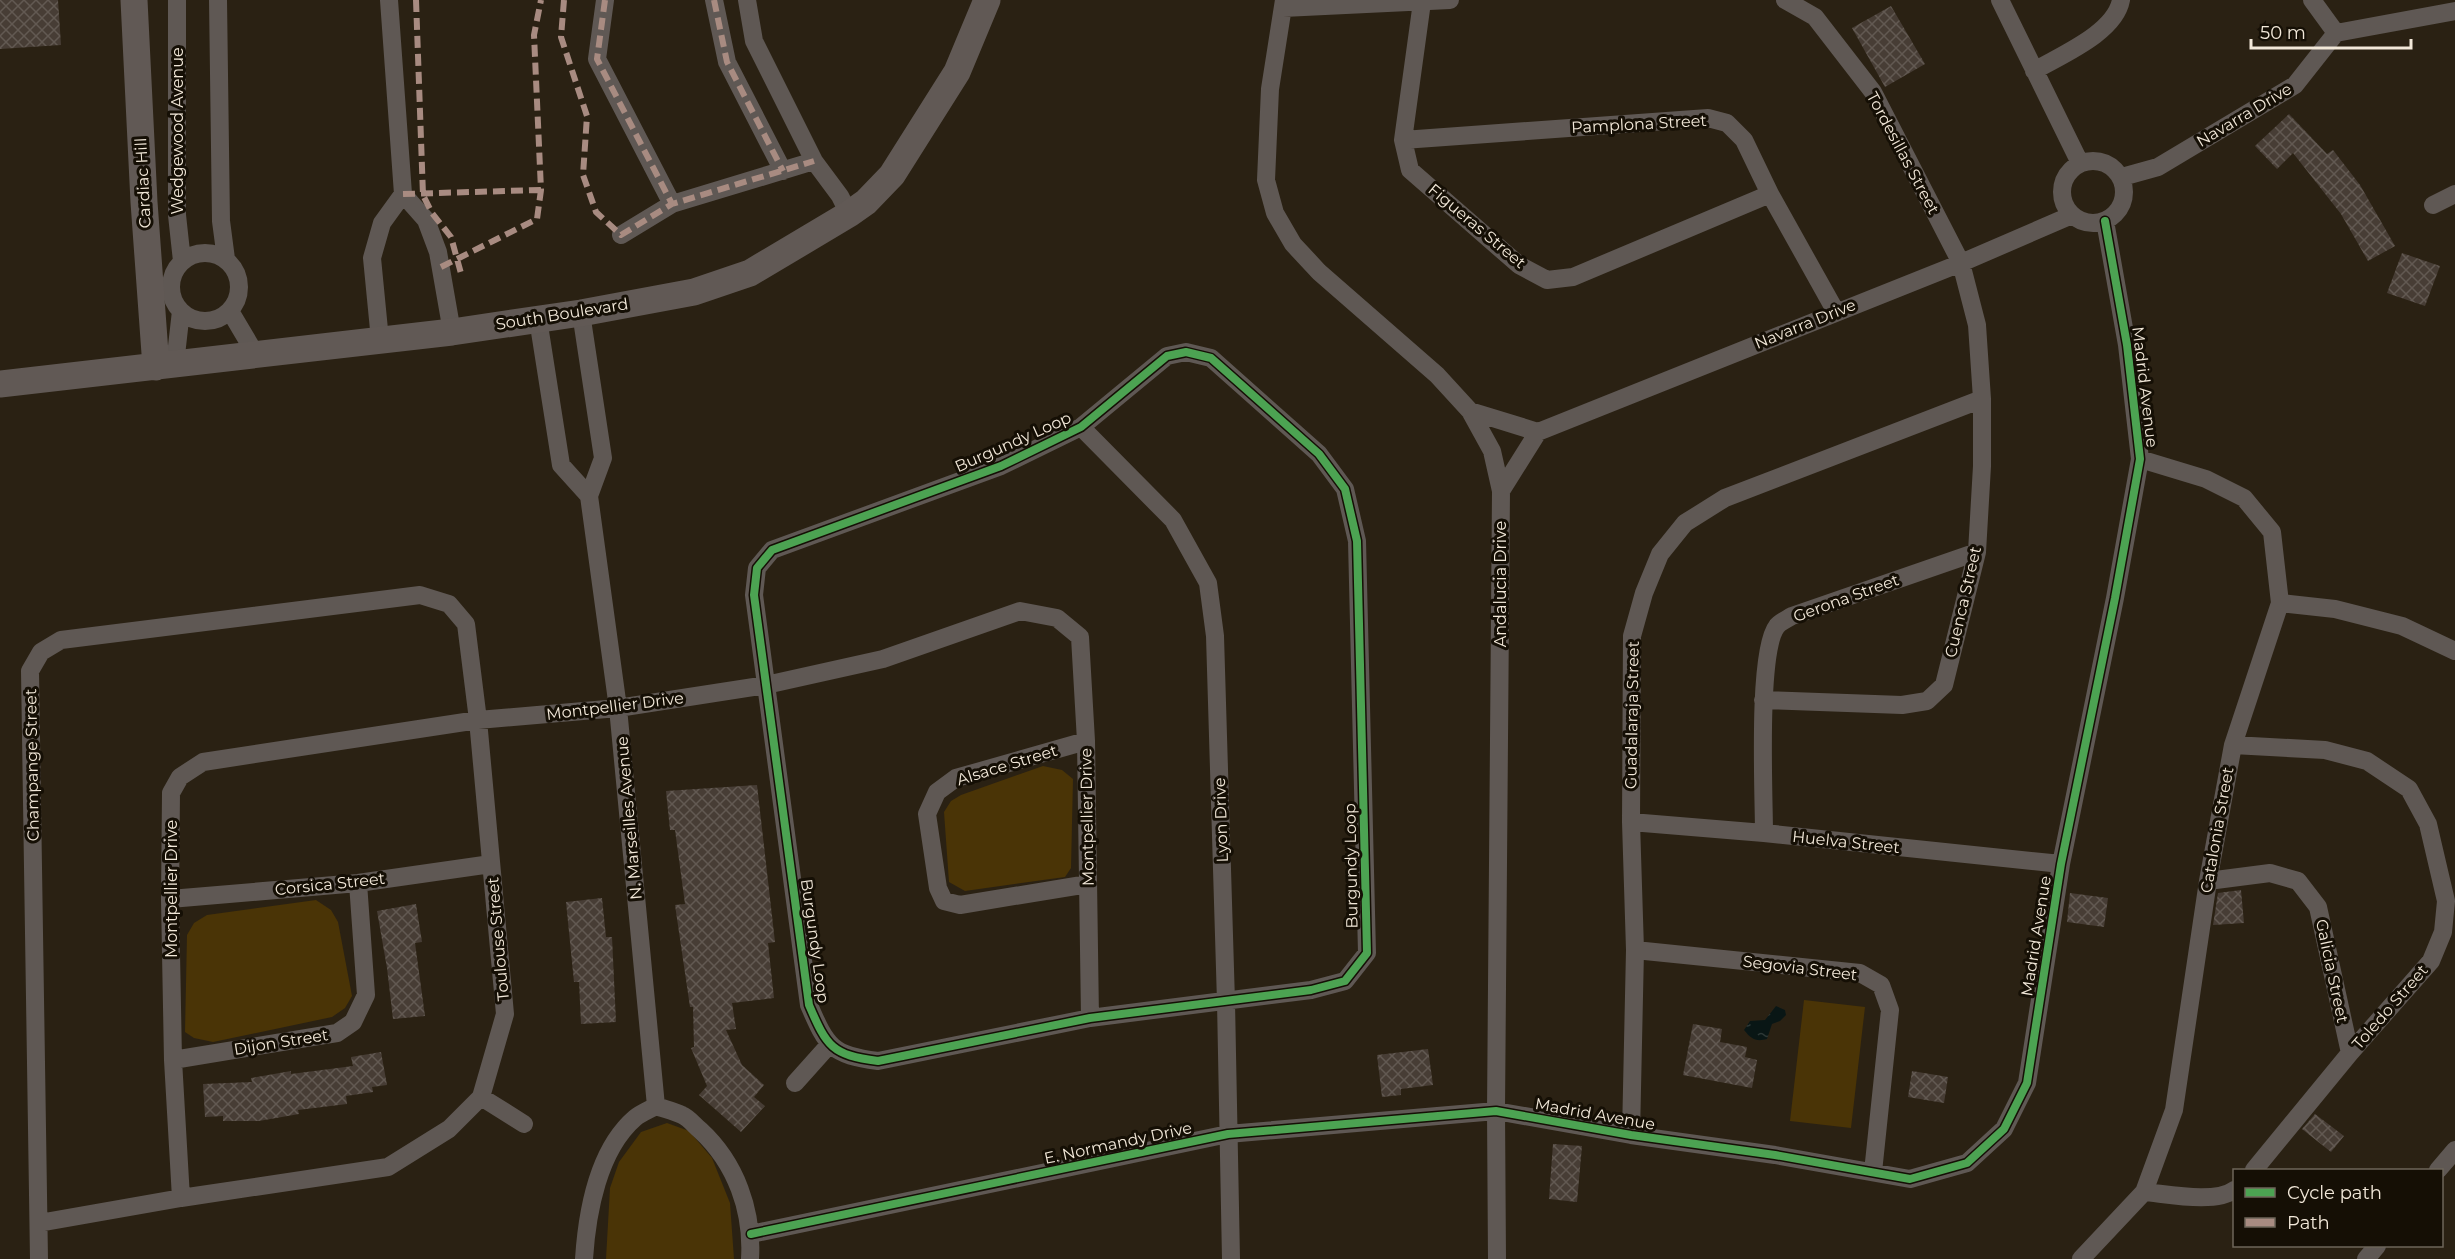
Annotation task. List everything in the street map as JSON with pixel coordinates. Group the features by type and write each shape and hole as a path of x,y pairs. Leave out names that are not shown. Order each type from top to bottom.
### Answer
{"main road":[{"name":"Cardiac Hill","path":"134,0 144,202 165,366"},
{"name":"South Boulevard","path":"0,384 452,332 581,313 694,292 750,273 849,214 866,202 892,175 957,72 987,0"}],"street":[{"name":"Wedgewood Avenue","path":"165,366 181,311 175,304 171,286 176,268 182,261 177,215 177,0"},
{"path":"218,0 221,221 226,259"},
{"path":"389,0 403,194 426,220 438,252 452,332"},
{"path":"604,0 597,59 672,204"},
{"path":"714,0 727,62 783,171"},
{"path":"747,0 754,41 814,161 840,196 849,214"},
{"path":"1283,4 1450,0"},
{"name":"Tordesillas Street","path":"1785,0 1815,17 1873,92 1961,263"},
{"path":"2000,0 2080,163"},
{"path":"2034,71 2106,28 2120,8 2121,0"},
{"path":"2312,0 2336,33 2455,11"},
{"name":"Figueras Street","path":"1422,2 1403,140 1410,170 1519,265 1547,280 1573,278 1770,194"},
{"name":"Andalucia Drive","path":"1283,4 1270,89 1266,180 1275,213 1293,244 1319,272 1437,375 1470,411 1492,451 1501,491 1497,1259"},
{"name":"Navarra Drive","path":"2122,177 2158,167 2295,85 2336,33"},
{"name":"Pamplona Street","path":"1403,140 1708,118 1727,123 1744,140 1770,194 1836,312"},
{"path":"621,235 672,204 814,161"},
{"path":"2099,161 2108,164 2122,177 2125,188 2121,208 2105,221 2087,222 2072,215 2062,197 2065,177 2080,163 2099,161"},
{"path":"380,340 372,258 382,223 403,194"},
{"path":"2433,205 2455,194"},
{"name":"Navarra Drive","path":"1538,432 1961,263 2072,215"},
{"name":"Madrid Avenue","path":"1496,1111 1630,1135 1775,1155 1910,1179 1968,1163 2004,1129 2027,1083 2061,864 2115,598 2140,459 2127,345 2105,221"},
{"path":"181,311 200,321 211,321 230,311 237,301 240,290 234,267 226,259 217,255 199,253 182,261"},
{"name":"Cuenca Street","path":"1763,700 1902,705 1927,701 1944,685 1977,552 1982,399 1977,325 1961,263"},
{"path":"230,311 256,355"},
{"path":"538,319 561,465 589,496 603,458 581,313"},
{"name":"Burgundy Loop","path":"1186,352 1211,358 1319,454 1345,489 1357,541 1367,953 1345,981 1311,990 1090,1018 878,1061 852,1058 829,1045 809,1005 766,685 754,595 757,568 772,549 1001,466 1081,427 1167,356 1186,352"},
{"name":"Guadalaraja Street","path":"1630,1135 1635,950 1631,822 1632,636 1644,593 1660,554 1685,523 1725,498 1982,399"},
{"path":"1470,411 1538,432 1501,491"},
{"name":"Lyon Drive","path":"1081,427 1173,520 1208,583 1215,636 1227,1002 1231,1259"},
{"name":"Catalonia Street","path":"2081,1259 2144,1192 2174,1110 2208,881 2233,745 2280,603 2272,532 2244,498 2206,479 2140,459"},
{"name":"N. Marseilles Avenue","path":"589,496 618,708 656,1107"},
{"name":"Gerona Street","path":"1764,833 1763,700 1770,641 1777,626 1792,616 1977,552"},
{"name":"Champange Street","path":"39,1259 30,671 41,652 61,640 420,595 449,604"},
{"path":"2280,603 2335,609 2402,626 2455,651"},
{"name":"Toulouse Street","path":"39,1223 181,1198 388,1167 449,1129 481,1097 505,1014 478,720 466,624 449,604"},
{"name":"Montpellier Drive","path":"181,1198 172,1060 171,793 180,777 203,762 478,720 618,708 766,685 883,659 1020,611 1058,618 1080,637 1086,741 1090,1018"},
{"name":"Alsace Street","path":"1086,741 956,778 937,792 927,814 939,888 944,901 960,905 1088,884"},
{"name":"Toledo Street","path":"2233,745 2325,750 2367,761 2409,789 2428,825 2446,901 2443,932 2431,960 2350,1053 2255,1169"},
{"name":"Huelva Street","path":"1631,822 1764,833 2061,864"},
{"name":"Corsica Street","path":"170,899 358,883 491,864"},
{"name":"Galicia Street","path":"2208,881 2270,873 2298,881 2318,907 2350,1053"},
{"name":"Dijon Street","path":"172,1060 337,1033 353,1022 366,995 358,883"},
{"name":"Segovia Street","path":"1635,950 1860,973 1881,985 1890,1010 1873,1172"},
{"path":"795,1083 829,1045"},
{"path":"481,1097 524,1124"},
{"path":"584,1259 591,1203 603,1167 618,1138 636,1118 656,1107 684,1115 706,1135 726,1159 742,1196 751,1234 750,1259"},
{"name":"E. Normandy Drive","path":"751,1234 1228,1134 1496,1111"},
{"path":"2439,1169 2455,1149"},
{"path":"2144,1192 2210,1198 2233,1191"},
{"path":"2366,1259 2375,1247"}],"shaded area":[{"path":"1043,766 1062,770 1073,779 1071,868 1065,877 965,891 949,882 944,812 951,801 961,795"},
{"path":"316,900 331,910 338,922 352,996 345,1008 332,1017 213,1042 194,1038 185,1032 187,935 194,923 207,915"},
{"path":"1804,1000 1865,1007 1851,1128 1790,1121"},
{"path":"667,1123 689,1131 712,1158 730,1203 734,1259 606,1259 610,1188 619,1162 641,1132"}],"water":[{"path":"1776,1006 1785,1010 1786,1015 1780,1021 1772,1024 1767,1039 1757,1040 1749,1036 1744,1030 1750,1021 1765,1020"}],"building":[{"path":"0,0 58,0 61,45 0,49"},
{"path":"1891,6 1925,64 1885,87 1852,28"},
{"path":"2289,114 2327,154 2333,150 2360,185 2395,246 2368,261 2341,214 2293,153 2277,169 2255,146"},
{"path":"2402,253 2440,266 2425,306 2387,293"},
{"path":"757,785 775,942 768,943 774,998 732,1003 736,1029 726,1030 742,1065 764,1085 754,1097 765,1106 741,1132 699,1095 707,1086 691,1048 694,1047 693,1007 690,1007 675,905 685,904 675,830 670,830 666,791"},
{"path":"2241,890 2244,923 2213,925 2218,893"},
{"path":"2070,893 2108,898 2104,927 2067,922"},
{"path":"602,898 606,937 612,937 616,1022 581,1024 579,982 574,982 566,902"},
{"path":"416,904 422,942 415,943 425,1016 393,1019 377,911"},
{"path":"1693,1024 1722,1029 1720,1042 1747,1047 1745,1057 1757,1060 1752,1088 1683,1075"},
{"path":"1428,1049 1433,1085 1401,1089 1401,1095 1382,1097 1377,1055"},
{"path":"381,1052 387,1085 372,1087 373,1092 346,1096 347,1104 298,1110 299,1114 259,1121 223,1121 223,1116 205,1117 203,1084 252,1082 251,1078 291,1071 291,1074 353,1066 351,1057"},
{"path":"1912,1071 1948,1077 1944,1103 1908,1097"},
{"path":"2315,1114 2344,1136 2331,1152 2302,1129"},
{"path":"1553,1144 1582,1146 1577,1202 1549,1199"}],"marked path":[{"path":"416,0 423,195 432,213 451,237 462,277"},
{"path":"441,267 537,219 541,190 534,35 541,0"},
{"path":"564,0 561,37 587,116 583,175 596,212 621,235 672,204 814,161"},
{"path":"605,0 597,59 672,204"},
{"path":"714,0 727,62 783,171"},
{"path":"403,194 541,190"}],"cycle path":[{"path":"751,1234 1228,1134 1496,1111 1631,1135 1775,1155 1910,1179 1967,1163 2004,1129 2027,1083 2061,864 2115,598 2140,459 2127,345 2105,221"},
{"path":"1186,352 1211,358 1319,454 1345,489 1357,541 1367,953 1345,981 1311,990 1090,1018 878,1061 841,1052 827,1040 809,1005 754,595 757,568 772,550 1001,466 1081,427 1167,356 1186,352"}]}
